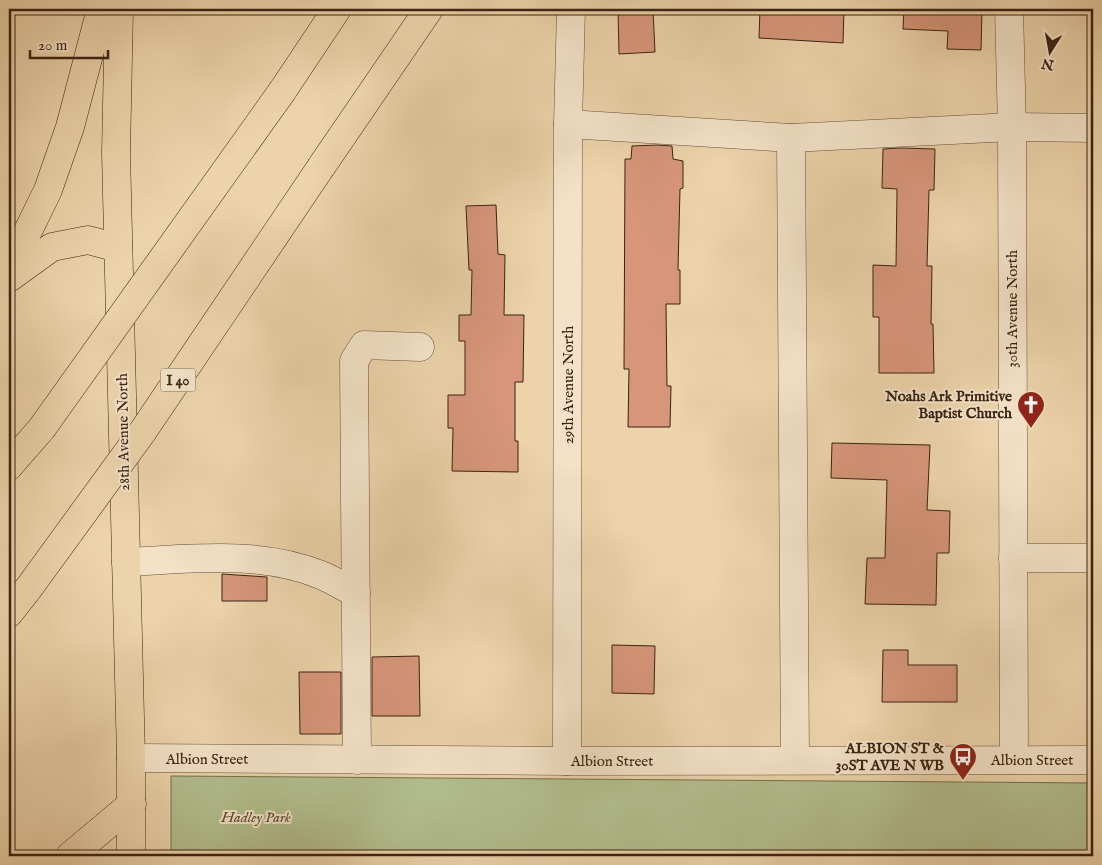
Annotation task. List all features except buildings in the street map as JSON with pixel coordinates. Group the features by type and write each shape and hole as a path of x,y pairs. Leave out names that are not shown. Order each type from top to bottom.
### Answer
{"main road":[{"path":"9,270 48,190 70,127 101,9"},
{"name":"28th Avenue North","path":"119,9 116,153 132,804 131,856"},
{"path":"9,466 42,428 283,90 337,9"},
{"name":"I 40","path":"9,613 143,431 429,9"},
{"path":"9,278 52,247 88,240 118,248"},
{"path":"70,856 132,804"}],"street":[{"name":"29th Avenue North","path":"567,761 568,124 571,9"},
{"name":"30th Avenue North","path":"1009,9 1012,127 1014,760"},
{"path":"568,124 791,138 1012,127 1093,128"},
{"path":"791,138 795,760"},
{"path":"357,760 354,361 364,346 420,347"},
{"path":"1013,558 1093,558"},
{"path":"126,562 252,559 291,566 322,575 356,593"},
{"name":"Albion Street","path":"131,758 567,761 1093,760"}],"green space":[{"name":"Hadley Park","path":"171,776 1093,783 1093,856 171,856"}],"place":[{"name":"Noahs Ark Primitive Baptist Church","path":"1031,429"},
{"name":"ALBION ST & 30ST AVE N WB","path":"963,781"}]}
